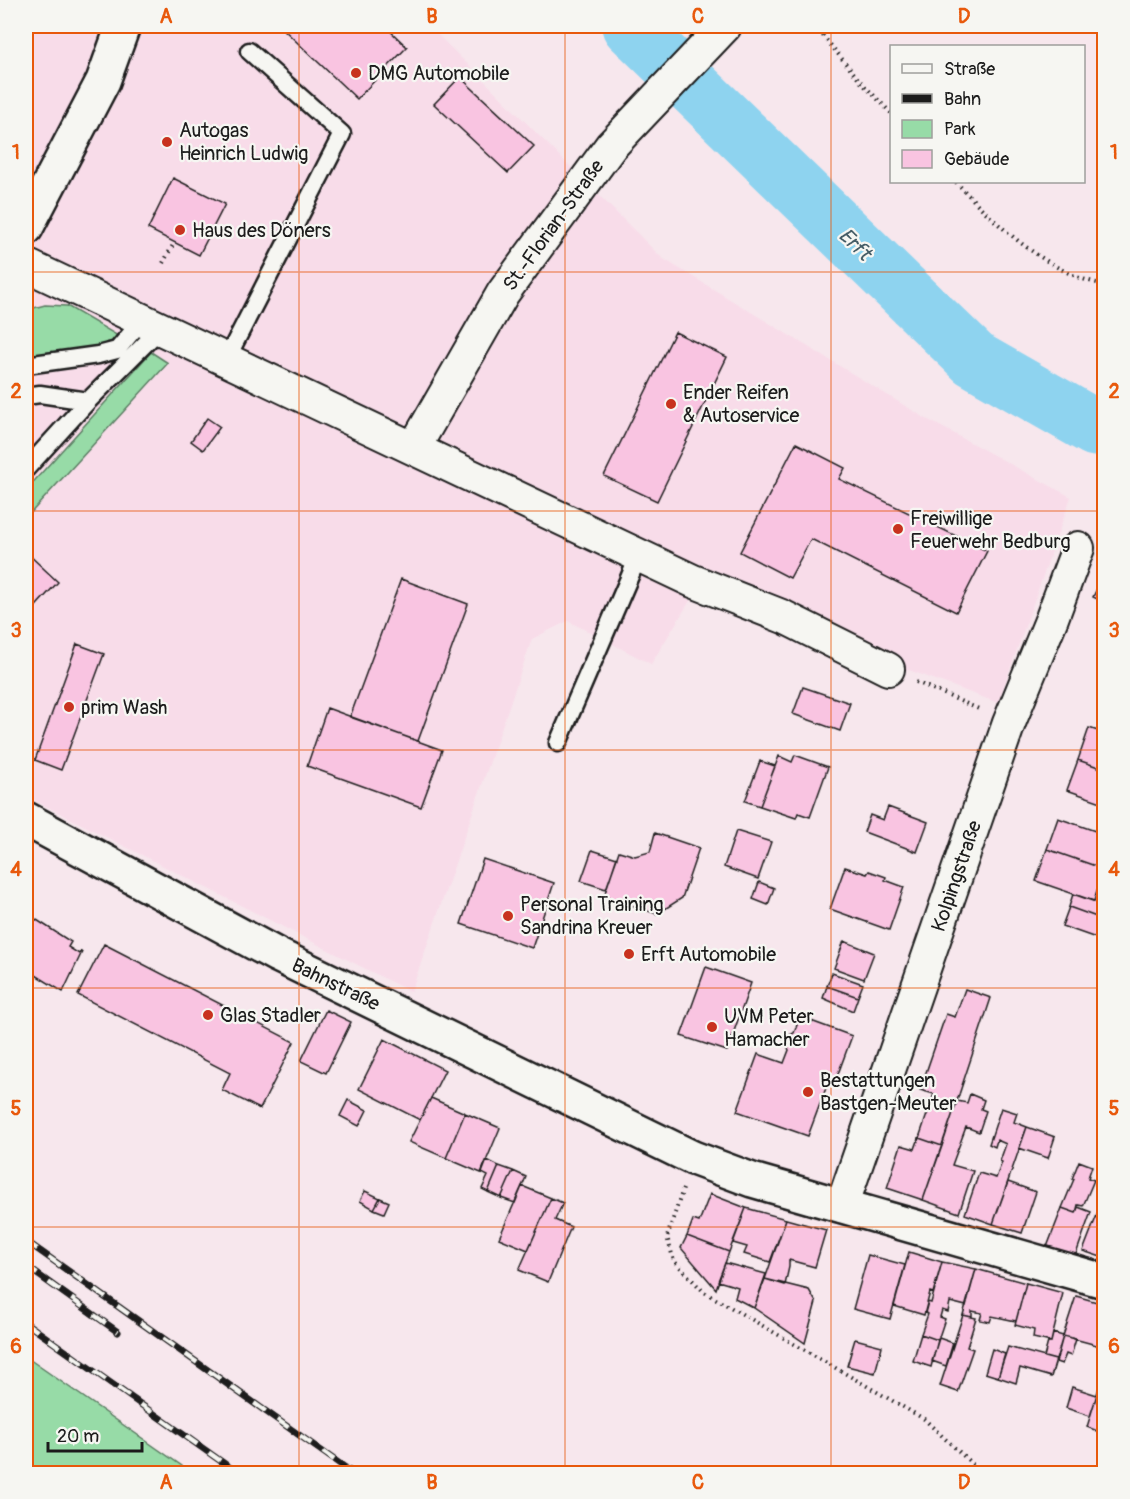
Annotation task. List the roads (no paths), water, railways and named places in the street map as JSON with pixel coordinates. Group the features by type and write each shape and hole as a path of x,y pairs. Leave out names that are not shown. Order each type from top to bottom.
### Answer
{"street":[{"path":"26,228 103,81 123,26"},
{"name":"St.-Florian-Straße","path":"414,448 503,293 611,146 725,26"},
{"path":"26,265 693,581 784,617 888,669"},
{"name":"Kolpingstraße","path":"842,1206 1009,723 1078,549"},
{"name":"Bahnstraße","path":"26,819 277,955 651,1139 693,1158 752,1180 842,1206"},
{"path":"842,1206 1104,1281"}],"lane":[{"path":"226,360 342,134 249,51"},
{"path":"26,365 98,355 117,350 151,324"},
{"path":"26,469 88,401 151,324"},
{"path":"26,396 40,394 88,401"},
{"path":"558,743 639,555"}],"waterway":[{"name":"Erft","path":"630,26 974,359 1095,428 1104,429"}],"railway":[{"path":"26,1241 354,1474"},
{"path":"26,1266 118,1332"},
{"path":"26,1323 239,1474"}],"place":[{"name":"DMG Automobile","path":"356,73"},
{"name":"Autogas Heinrich Ludwig","path":"167,142"},
{"name":"Haus des Döners","path":"180,230"},
{"name":"Ender Reifen & Autoservice","path":"671,404"},
{"name":"Freiwillige Feuerwehr Bedburg","path":"898,529"},
{"name":"prim Wash","path":"69,707"},
{"name":"Personal Training Sandrina Kreuer","path":"508,916"},
{"name":"Erft Automobile","path":"629,954"},
{"name":"Glas Stadler","path":"208,1015"},
{"name":"UVM Peter Hamacher","path":"712,1027"},
{"name":"Bestattungen Bastgen-Meuter","path":"808,1092"}]}
